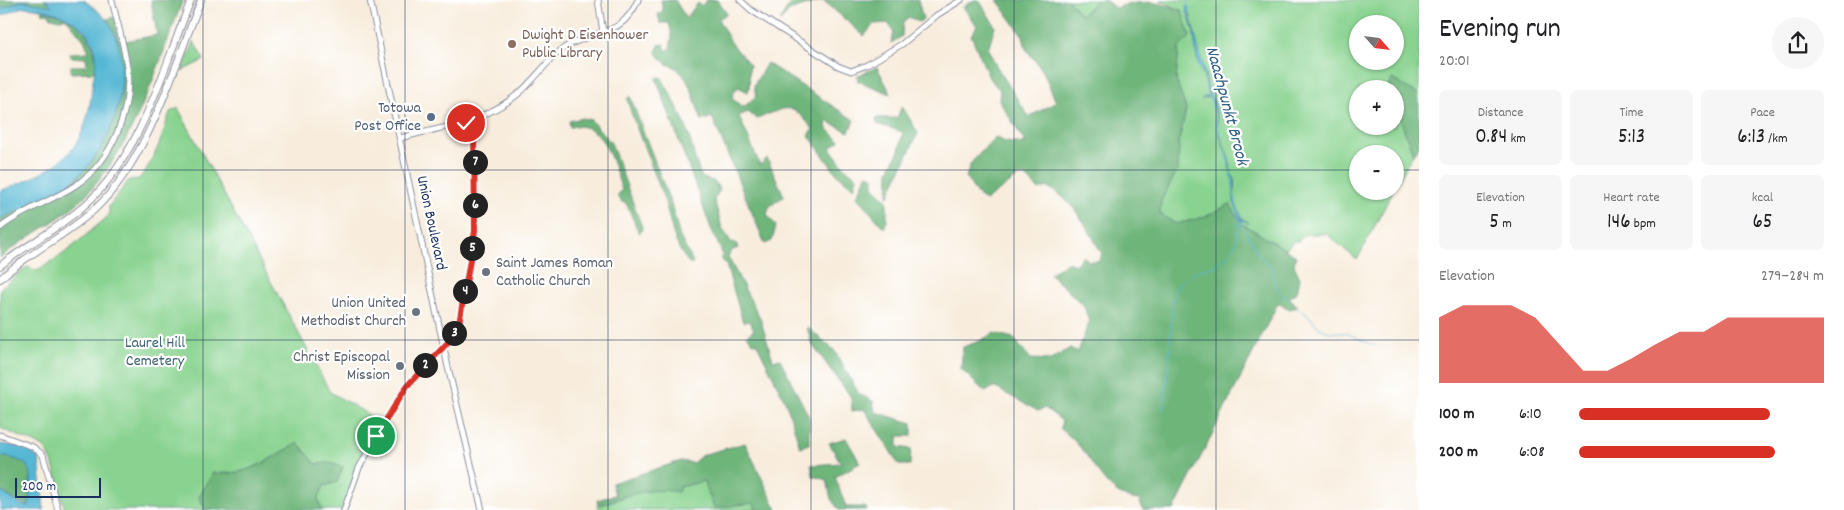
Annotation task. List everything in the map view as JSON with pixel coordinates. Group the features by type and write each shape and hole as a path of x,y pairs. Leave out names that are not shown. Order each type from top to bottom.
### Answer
{"highway":[{"path":"0,266 78,211 101,190 117,170 139,129 191,0"},
{"path":"0,279 88,215 124,176 145,139 201,0"}],"main road":[{"path":"0,228 82,180 97,165 112,142 123,116 127,77 126,60 112,0"},
{"name":"Union Boulevard","path":"370,0 444,345 482,510"},
{"path":"598,0 603,32"},
{"path":"400,138 480,118 517,95 562,50 573,43 603,32 626,20 638,0"},
{"path":"740,0 751,10 838,66 851,71 859,69 902,44 937,15 961,0"},
{"path":"344,510 359,468 404,391 444,345 459,324 476,224 474,128 480,118"},
{"path":"0,435 33,447 42,455 58,510"}],"green space":[{"path":"0,0 46,0 53,4 49,6 21,1 0,9"},
{"path":"151,0 183,0 142,107 115,158 99,181 71,209 0,258 0,219 10,213 43,201 59,191 85,169 99,151 110,130 118,108 121,85 121,62 116,40 107,19 114,17 120,42 157,35"},
{"path":"661,0 675,0 686,18 698,3 702,6 706,0 717,0 727,14 718,19 732,44 750,65 748,92 738,87 733,93 732,99 744,107 756,96 754,85 767,63 854,120 849,132 827,121 826,127 840,141 830,148 845,168 857,177 854,188 836,173 809,136 813,129 794,110 783,109 757,119 748,112 739,116 760,165 767,158 784,196 769,207 767,214 776,226 772,241 765,244 712,117 702,121 686,79 674,67 666,64 656,52 659,45 664,44 666,51 670,49 672,36 669,23 660,23 658,14 663,11"},
{"path":"792,0 823,0 789,11 780,21"},
{"path":"823,0 918,0 923,19 919,22 909,17 903,22 902,36 891,43 894,32 888,23 874,24 864,36"},
{"path":"974,0 979,0 995,26 988,49 997,67 1029,117 1056,102 1043,71 1026,49 1023,36 997,0 1068,0 1081,15 1097,0 1105,0 1115,8 1148,2 1182,11 1190,37 1179,48 1176,80 1186,109 1179,141 1178,169 1161,201 1160,214 1176,224 1205,217 1230,204 1241,223 1296,256 1294,265 1300,278 1297,292 1289,297 1298,307 1290,309 1278,303 1174,510 1143,510 1139,500 1128,498 1111,488 1080,447 1060,428 1062,421 1045,408 1038,411 994,387 985,392 961,369 963,347 980,341 994,333 1013,338 1031,359 1051,360 1070,348 1078,352 1089,322 1084,306 1050,274 1067,262 1075,265 1083,256 1089,261 1099,261 1102,254 1079,216 1065,199 1056,192 1047,187 1039,190 1026,177 1019,176 985,201 976,193 966,177 971,163 995,137 1005,142 1026,144 999,100 1000,90 989,78 971,35 977,26 963,7"},
{"path":"1068,0 1097,0 1081,15"},
{"path":"1160,0 1419,0 1419,95 1404,86 1404,80 1349,80 1349,135 1404,135 1404,129 1413,154 1404,171 1404,145 1349,145 1349,200 1388,200 1357,260 1327,234 1306,234 1299,241 1293,241 1286,250 1241,223 1230,204 1205,217 1176,224 1160,214 1161,201 1178,169 1179,141 1186,109 1176,80 1182,11"},
{"path":"43,10 65,17 61,19 50,17 50,14 42,13"},
{"path":"66,18 83,30 89,39 94,49 96,60 95,72 71,73 71,66 86,66 87,58 71,57 70,53 89,52 84,40"},
{"path":"194,42 204,60 182,71"},
{"path":"877,67 891,94 858,81 857,76"},
{"path":"661,77 687,129 702,178 714,181 720,190 714,199 722,228 731,242 736,243 738,248 731,251 728,257 760,318 773,360 780,359 809,417 809,444 800,447 786,403 756,342 753,343 747,335 754,330 750,321 743,322 726,265 721,258 723,255 710,226 656,78"},
{"path":"1404,86 1419,95 1419,146 1413,154 1404,129"},
{"path":"630,96 671,204 680,237 693,262 691,265 680,250 673,234 664,199 631,112 627,99"},
{"path":"902,106 918,133 888,197 889,170 899,151 903,132 877,124 876,118 897,118"},
{"name":"Laurel Hill Cemetery","path":"178,108 330,392 381,422 357,461 360,463 343,510 322,510 318,498 324,486 337,482 343,467 329,463 316,464 298,443 258,466 238,472 213,473 199,497 206,510 65,510 52,461 44,447 0,428 0,289 24,269 28,267 37,271 66,252 105,219 109,213 109,206 129,180 139,179 145,172 158,147 170,112"},
{"path":"582,118 591,120 611,143 643,230 639,233 626,203 622,202 617,196 622,190 606,147 592,130 582,126 570,127 569,121"},
{"path":"867,174 873,176 873,187 887,200 887,220 884,228 857,197"},
{"path":"807,327 834,350 859,394 873,401 875,412 912,423 912,436 898,436 898,447 911,449 910,465 899,465 864,409 852,411 851,397 811,343"},
{"path":"846,438 860,463 835,477 846,507 865,507 868,510 839,510 831,499 827,480 813,476 811,465 841,463 829,443"},
{"path":"298,443 316,464 329,463 343,467 337,482 324,486 318,499 322,510 206,510 199,497 213,473 238,472 258,466"},
{"path":"745,443 777,510 756,510 754,503 714,508 704,481 680,487 678,492 647,491 618,498 598,506 597,500 615,495 612,483 681,461 693,463 702,455"},
{"path":"0,456 21,460 28,466 30,471 30,500 28,507 0,491"},
{"path":"704,481 754,503 756,510 599,510 598,506 657,485 680,487"}],"water":[{"path":"46,0 84,0 108,21 119,50 122,71 116,114 108,135 84,171 55,194 28,208 0,219 0,191 44,172 67,155 78,141 90,106 96,55 91,40 85,31 67,18 36,8 22,7 0,16 0,9 21,1 52,6"},
{"path":"1188,6 1209,92 1215,104 1219,132 1225,150 1219,134 1213,103 1208,97 1201,99 1208,96 1204,76 1198,65 1193,30 1186,7"},
{"path":"1229,161 1231,174 1235,180 1234,197 1234,179 1231,176"},
{"path":"1234,197 1242,219 1246,221 1241,221"},
{"path":"0,444 24,447 39,458 44,510 0,510 0,491 23,506 29,506 31,477 27,465 13,458 0,456"}],"waterway":[{"name":"Naachpunkt Brook","path":"1187,0 1190,11"},
{"name":"Naachpunkt Brook","path":"1211,100 1213,108"},
{"name":"Naachpunkt Brook","path":"1216,119 1220,135"},
{"name":"Naachpunkt Brook","path":"1225,150 1229,166"},
{"name":"Naachpunkt Brook","path":"1163,409 1169,363 1173,295 1180,282 1198,270 1215,266 1227,256 1236,242 1239,220 1230,170"},
{"name":"Naachpunkt Brook","path":"1240,221 1259,256 1273,267 1274,283 1280,293 1312,319 1319,328 1329,332 1346,333 1375,346"}],"place":[{"name":"Dwight D Eisenhower Public Library","path":"512,44"},
{"name":"Totowa Post Office","path":"431,117"},
{"name":"Saint James Roman Catholic Church","path":"486,272"},
{"name":"Union United Methodist Church","path":"416,312"},
{"name":"Christ Episcopal Mission","path":"400,366"}],"route":[{"path":"376,436 411,380 451,339 458,328 476,224 474,128 480,118 466,123"}]}
